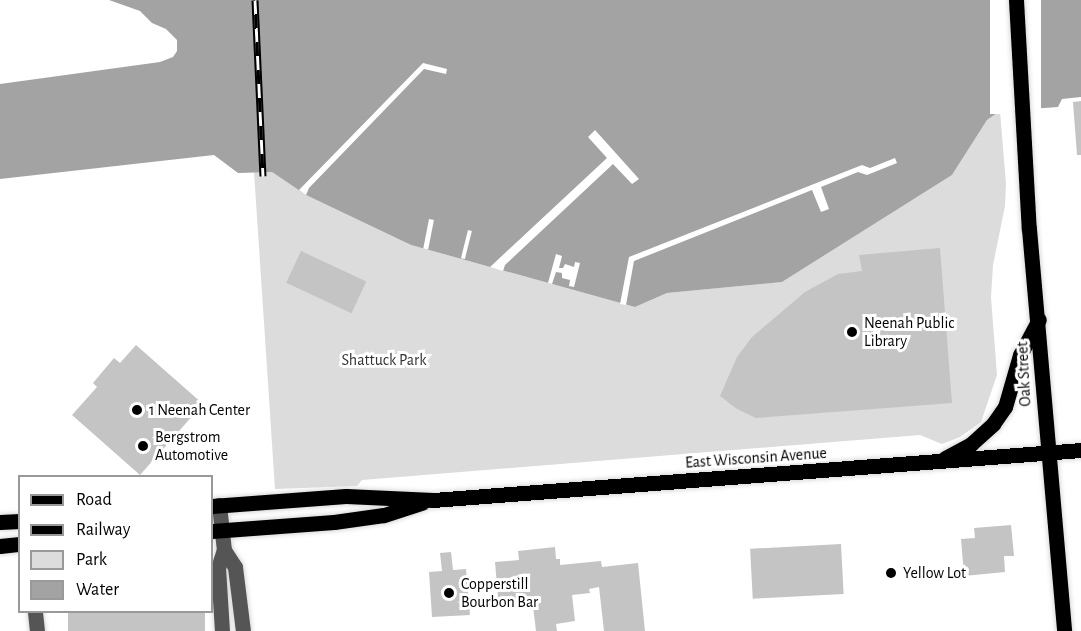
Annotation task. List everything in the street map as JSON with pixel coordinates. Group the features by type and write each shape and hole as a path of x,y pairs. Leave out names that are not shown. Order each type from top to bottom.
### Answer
{"main road":[{"name":"Oak Street","path":"1016,0 1025,115 1029,229 1039,320 1047,454 1064,631"},
{"path":"929,463 951,456 971,444 993,424 1005,407 1020,355 1039,320"},
{"name":"East Wisconsin Avenue","path":"215,506 346,496 433,500 1081,450"},
{"name":"East Wisconsin Avenue","path":"217,530 334,522 384,515 433,500"},
{"path":"0,522 18,521"},
{"path":"0,546 18,544"}],"lane":[{"path":"215,506 217,530 224,550 235,567 243,631"},
{"path":"222,631 218,568 224,550"},
{"path":"35,613 37,631"}],"green space":[{"name":"Shattuck Park","path":"1000,111 1006,184 1005,206 993,265 991,297 997,375 981,422 960,437 942,444 920,435 362,480 357,486 275,489 254,172 272,172 306,195 411,245 635,307 667,293 782,282 952,175 987,120"}],"water":[{"path":"109,0 1081,0 1081,97 1062,99 1058,107 1000,111 987,120 952,175 782,282 667,293 635,307 411,245 306,195 272,172 238,173 214,155 0,179 0,84 160,62 173,57 177,51 177,40 166,29 152,23 140,11"}],"pier":[{"path":"990,0 1041,0 1041,114 990,114"},
{"path":"423,63 447,69 446,74 424,69 309,188 306,195 299,190"},
{"path":"595,130 639,179 632,184 613,164 505,265 503,271 490,267 607,158 588,137"},
{"path":"895,158 897,163 867,175 858,172 821,187 829,209 821,212 812,190 634,261 626,305 620,304 629,257 862,165 870,168"},
{"path":"429,219 434,220 428,249 423,248"},
{"path":"468,230 472,231 465,259 461,258"},
{"path":"556,254 562,256 559,268 563,268 565,264 574,267 575,262 580,263 574,287 569,286 570,280 562,278 562,273 556,272 552,284 548,283"}],"building":[{"path":"1081,101 1081,155 1077,155 1073,102"},
{"name":"Neenah Public Library","path":"940,248 952,403 756,418 737,409 720,396 737,357 752,337 805,292 838,274 862,271 859,255"},
{"path":"301,251 366,281 351,313 286,283"},
{"name":"1 Neenah Center","path":"136,345 203,404 140,475 72,415 97,387 93,383 114,358 120,363"},
{"path":"1011,525 1014,556 1004,556 1005,572 964,576 961,539 975,538 974,528"},
{"path":"841,544 844,594 753,599 750,549"},
{"path":"555,547 556,559 560,559 560,565 601,561 602,567 638,563 645,631 604,631 599,587 589,589 590,593 572,595 575,621 556,624 557,631 536,631 533,606 499,609 495,562 519,560 518,551"},
{"name":"Copperstill Bourbon Bar","path":"451,552 453,570 466,569 470,615 432,617 429,572 442,571 440,553"},
{"path":"68,613 205,613 205,631 68,631"}],"railway":[{"path":"255,0 263,176"}],"place":[{"name":"Neenah Public Library","path":"852,332"},
{"name":"1 Neenah Center","path":"137,410"},
{"name":"Bergstrom Automotive","path":"143,446"},
{"name":"Yellow Lot","path":"891,573"},
{"name":"Copperstill Bourbon Bar","path":"449,593"}]}
